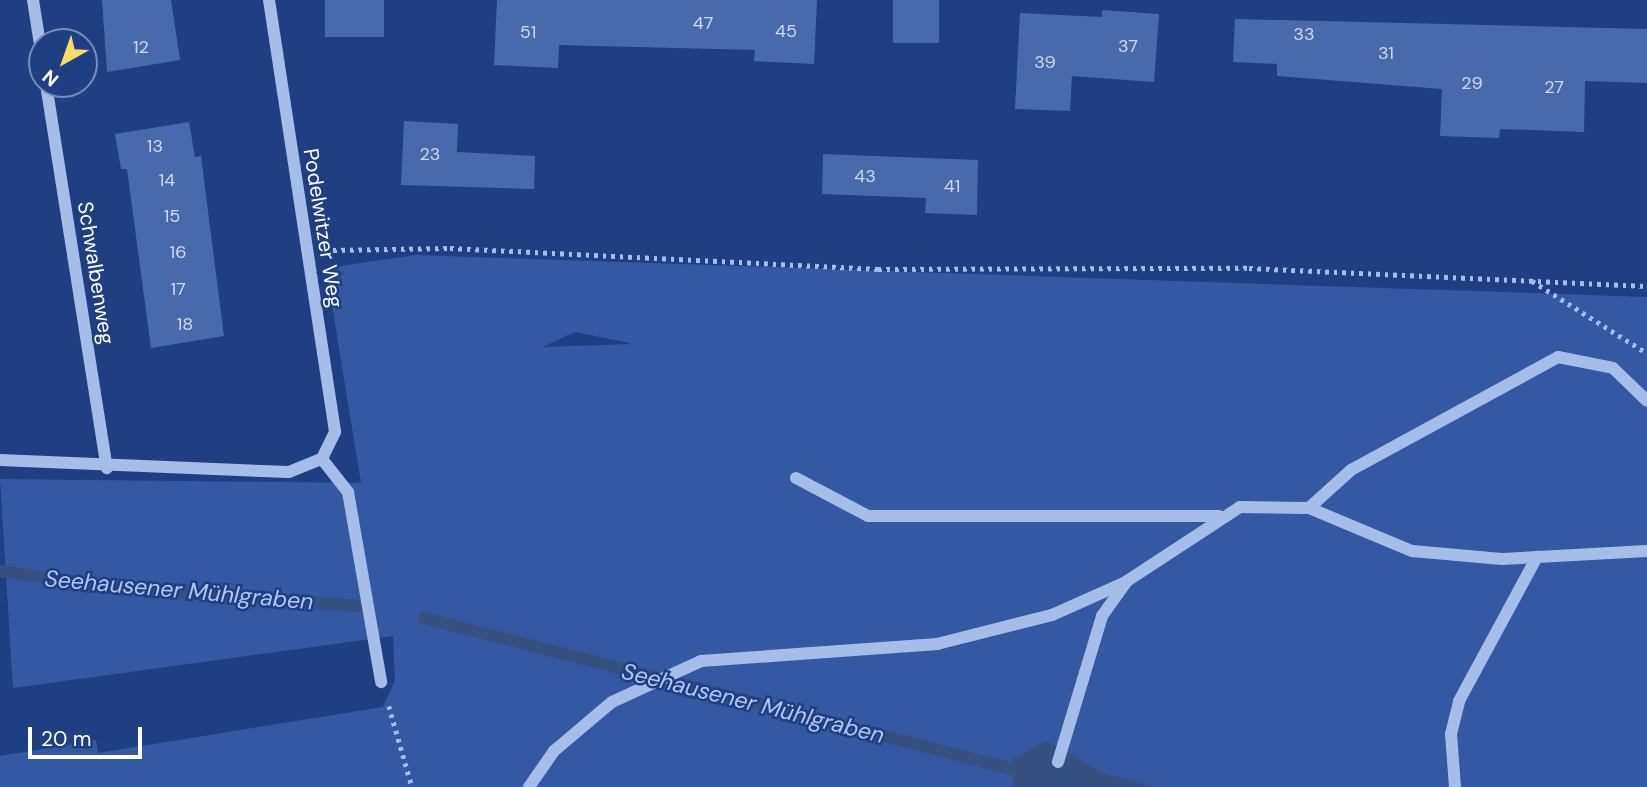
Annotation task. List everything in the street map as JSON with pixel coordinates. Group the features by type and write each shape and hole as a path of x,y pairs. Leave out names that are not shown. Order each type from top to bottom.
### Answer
{"street":[{"path":"33,0 37,28"},
{"name":"Podelwitzer Weg","path":"269,0 335,432 322,459"},
{"name":"Schwalbenweg","path":"48,98 107,468"},
{"path":"1309,508 1351,470 1558,357 1613,368 1647,401"},
{"path":"0,460 107,468 289,472 322,459 348,492 381,681"},
{"path":"796,478 868,516 1223,516 1268,503 1309,508 1412,551 1536,557 1647,551"},
{"path":"529,787 554,751 612,702 701,661 937,644 1052,615 1127,581 1223,516"},
{"path":"1455,787 1451,734 1459,701 1536,557"},
{"path":"1058,762 1102,616 1127,581"}],"path":[{"path":"307,250 450,248 878,270 1249,268 1647,286"},
{"path":"1530,279 1647,353"},
{"path":"381,681 412,787"}],"shaded area":[{"path":"416,255 1647,297 1647,787 0,787 0,756 96,740 98,753 383,707 395,680 393,636 13,688 0,479 361,483 326,268","holes":["575,332 630,344 542,347"]},
{"path":"1046,741 1105,774 1155,787 1013,787 1012,759"}],"building":[{"path":"102,0 171,0 180,60 107,72"},
{"path":"325,0 384,0 384,37 325,37"},
{"path":"497,0 817,0 814,64 754,61 755,50 559,45 558,68 494,65"},
{"path":"893,0 939,0 939,43 893,43"},
{"path":"1102,10 1159,14 1154,82 1072,76 1070,111 1015,109 1020,13 1102,17"},
{"path":"1235,19 1647,29 1647,83 1585,81 1584,132 1500,129 1499,138 1440,136 1442,89 1277,76 1277,64 1233,62"},
{"path":"404,121 458,124 457,152 535,156 534,189 401,185"},
{"path":"189,122 195,157 201,156 224,336 151,348 127,169 121,169 115,134"},
{"path":"823,154 978,160 977,215 925,213 926,198 822,194"}],"waterway":[{"name":"Seehausener Mühlgraben","path":"0,571 115,588 359,606"},
{"name":"Seehausener Mühlgraben","path":"424,618 1024,772"}]}
